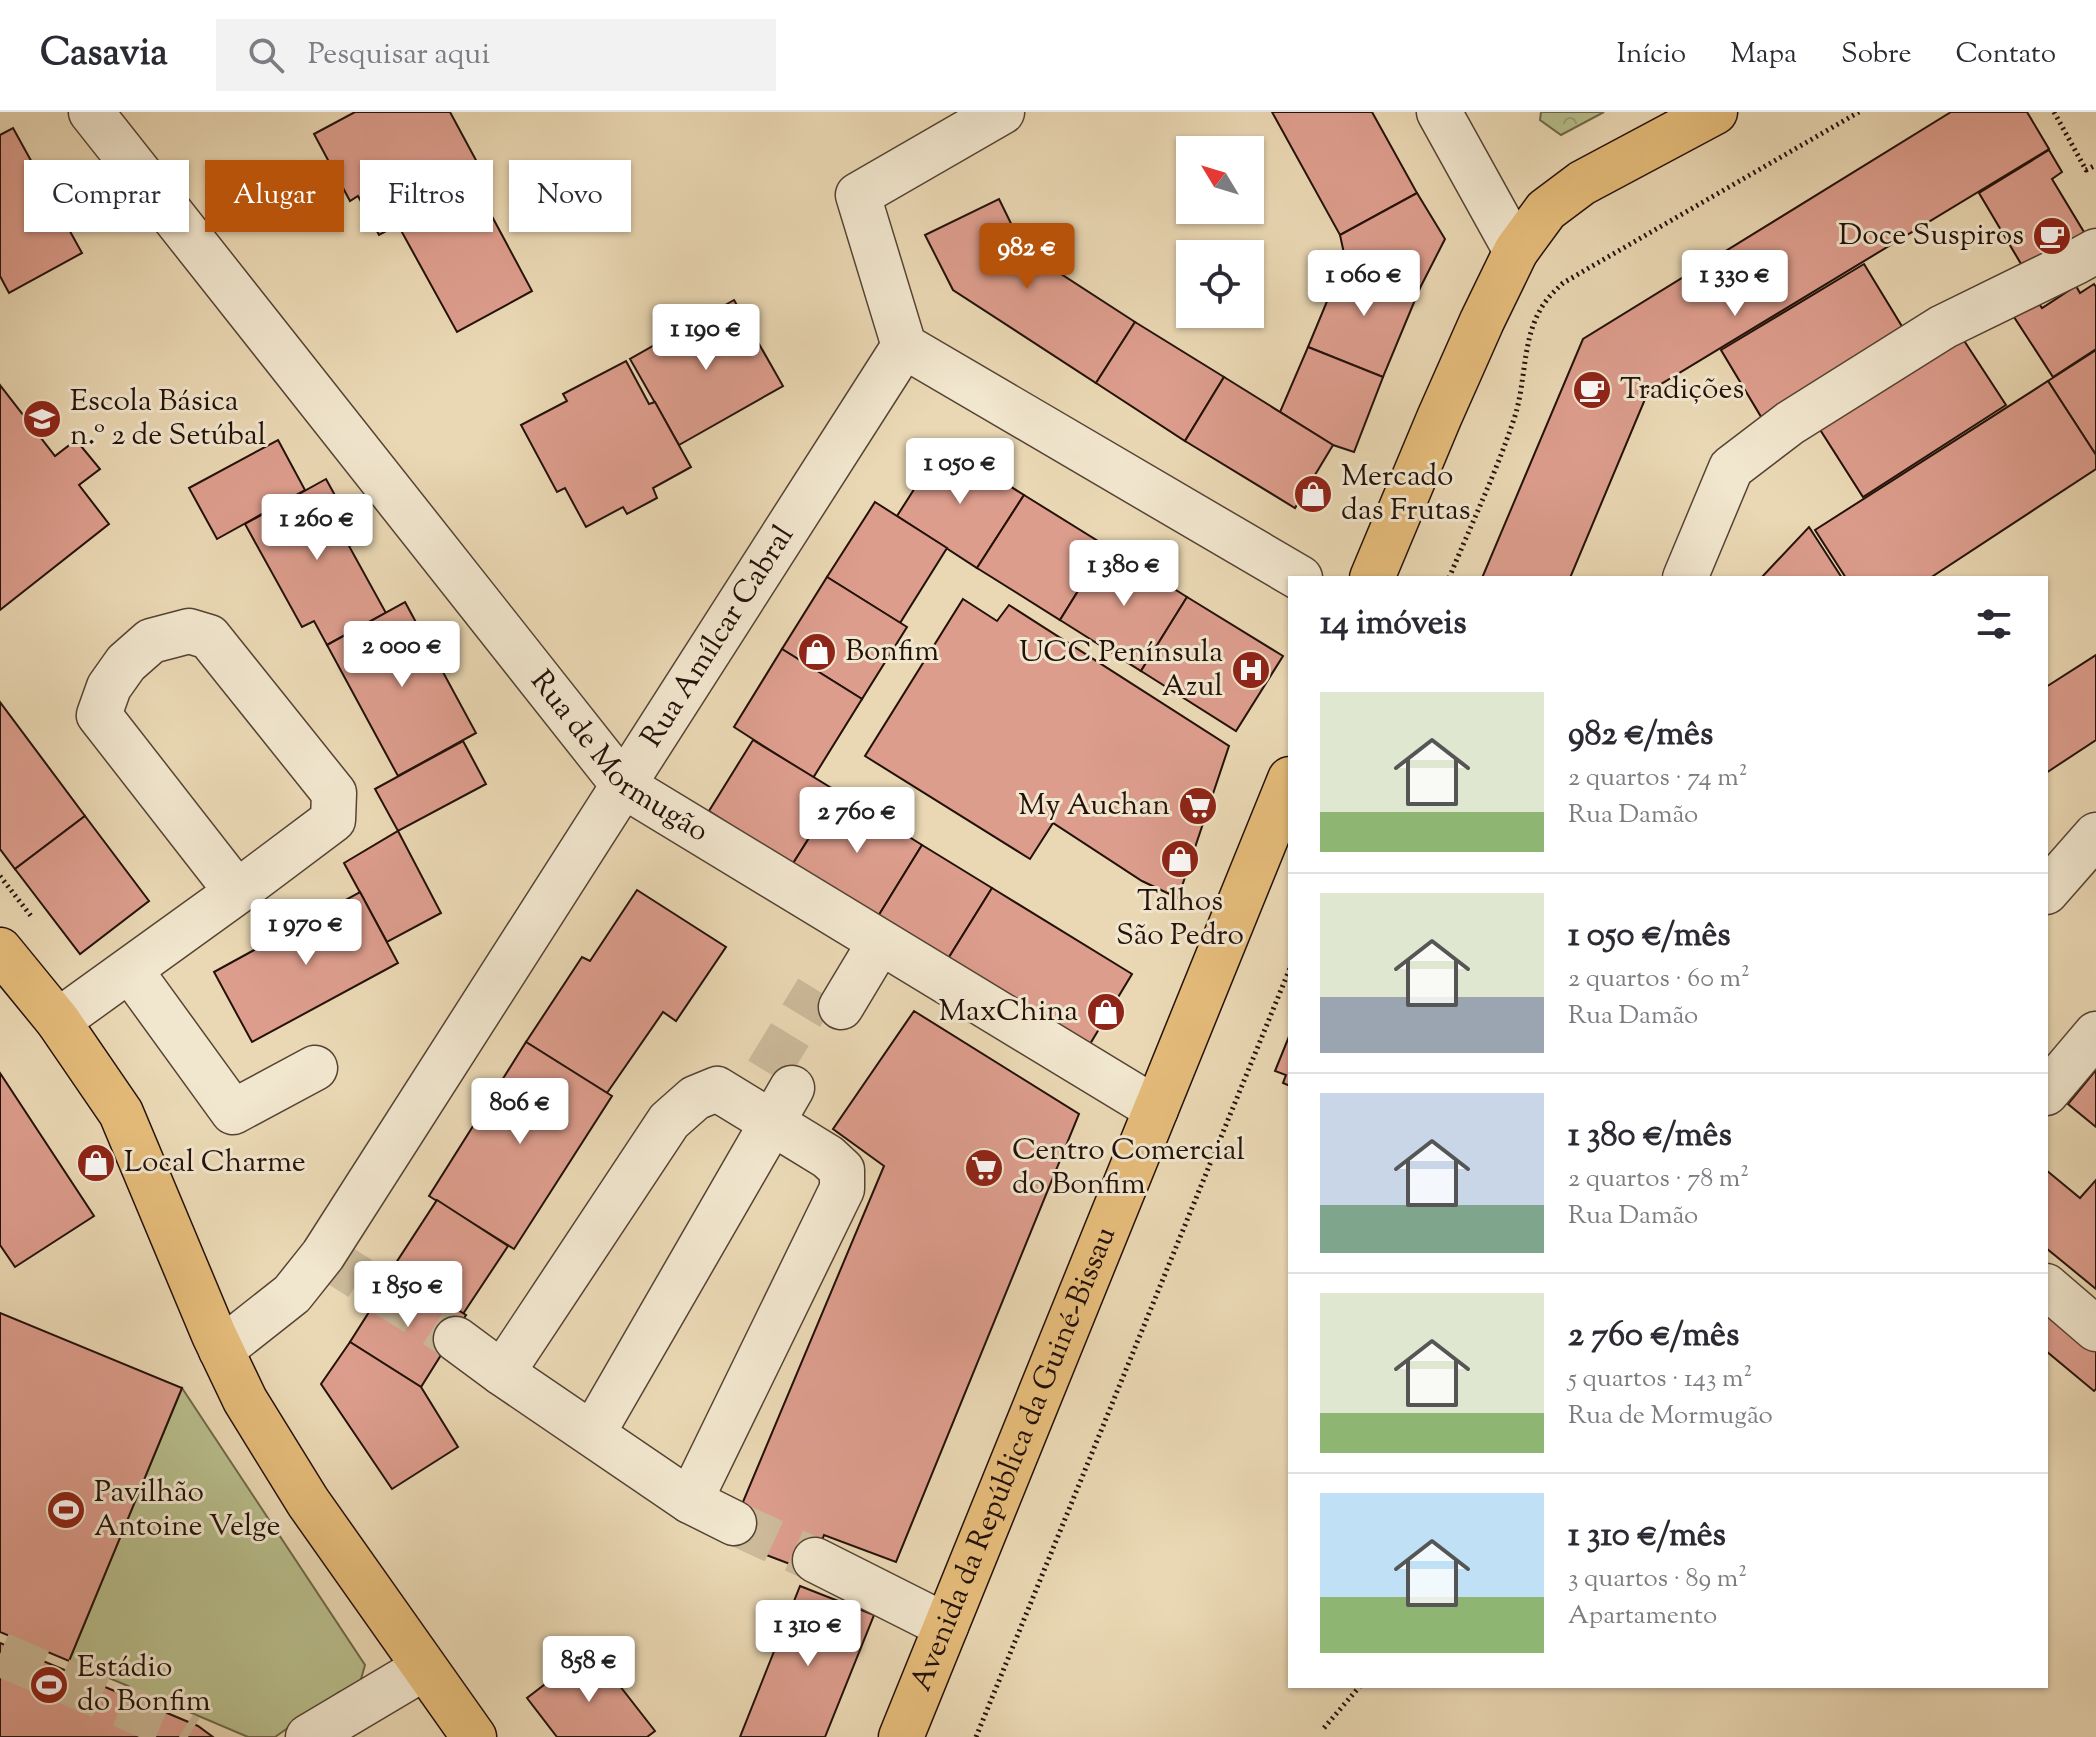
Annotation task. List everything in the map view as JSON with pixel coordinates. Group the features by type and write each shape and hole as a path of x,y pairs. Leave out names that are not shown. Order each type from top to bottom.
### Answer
{"main road":[{"path":"1373,576 1482,321 1516,251 1546,210 1582,183 1715,112"},
{"name":"Avenida da República da Guiné-Bissau","path":"901,1737 1288,784"},
{"path":"0,950 58,1021 121,1113 245,1400 308,1502 474,1737"}],"street":[{"name":"Rua de Mormugão","path":"91,112 624,786 1156,1109"},
{"path":"1002,112 858,195 904,346 1297,576"},
{"path":"1439,112 1516,251"},
{"path":"1686,576 1731,468 1790,423 1943,327 2096,251"},
{"name":"Rua Amílcar Cabral","path":"221,1350 292,1294 323,1255 904,346"},
{"path":"58,1021 237,892 333,820 334,793 209,637 189,631 151,641 126,663 109,687 99,715 237,892"},
{"path":"2048,890 2096,835"},
{"path":"829,999 868,934"},
{"path":"130,970 233,1112 315,1068"},
{"path":"2048,1091 2096,1034"},
{"path":"502,1373 669,1121 695,1098 717,1089 769,1098 842,1170 842,1189 690,1501"},
{"path":"593,1433 769,1098"},
{"path":"2048,1288 2096,1329"},
{"path":"456,1339 690,1501 734,1523"},
{"path":"815,1560 946,1626"},
{"path":"308,1737 424,1668"}],"path":[{"path":"1450,576 1515,417 1527,346 1545,302 1563,283 1859,112"},
{"path":"2054,112 2086,170 2096,165"},
{"path":"976,1737 1288,973"},
{"path":"1324,1728 1358,1688"}],"green space":[{"path":"1541,112 1604,112 1561,135 1540,120"},
{"path":"182,1388 365,1665 358,1690 345,1699 339,1692 275,1737 248,1737 69,1661"}],"building":[{"path":"355,112 450,112 476,160 360,160 360,200 358,196 350,201 344,190 344,160 328,160 314,134"},
{"path":"1272,112 1372,112 1417,193 1340,235"},
{"path":"1951,112 2027,112 2049,149 1648,392 1571,576 1483,576 1583,339"},
{"path":"13,128 31,160 24,160 24,232 70,232 82,253 9,293 0,276 0,135"},
{"path":"2049,150 2062,172 2052,179 2090,242 2030,279 1979,193"},
{"path":"1417,193 1445,239 1420,288 1345,258 1340,235"},
{"path":"999,199 1024,250 1135,322 1096,383 953,290 925,235"},
{"path":"493,218 532,291 457,332 402,232 493,232"},
{"path":"1345,258 1420,288 1383,377 1308,347"},
{"path":"1864,264 1906,333 1763,420 1721,350"},
{"path":"2094,284 2096,349 2053,377 2014,317 2038,302 2042,308 2076,286 2080,293"},
{"path":"734,300 783,386 679,445 630,359"},
{"path":"1135,322 1224,377 1185,441 1096,383"},
{"path":"1961,336 2006,405 1863,497 1819,428"},
{"path":"1308,347 1383,377 1354,452 1333,445 1280,412"},
{"path":"2096,350 2096,455 2048,381"},
{"path":"626,361 649,404 655,402 691,467 653,488 657,498 627,514 623,507 586,527 565,488 557,492 521,425 567,401 563,394"},
{"path":"1224,377 1333,445 1295,508 1185,441"},
{"path":"2048,381 2096,455 2096,469 1933,576 1845,576 1815,530"},
{"path":"0,385 55,456 76,440 100,469 79,485 109,524 0,610"},
{"path":"278,440 305,490 217,539 189,488"},
{"path":"943,444 1024,495 977,568 897,516"},
{"path":"326,479 360,541 349,546 386,613 327,645 314,621 302,627 245,524"},
{"path":"1024,495 1106,546 1060,620 977,568"},
{"path":"875,502 947,548 900,623 827,577"},
{"path":"1809,527 1841,576 1763,576"},
{"path":"1106,546 1187,597 1141,671 1060,620"},
{"path":"827,577 907,627 862,699 782,649"},
{"path":"1187,597 1283,656 1236,731 1141,671"},
{"path":"963,599 997,621 1009,605 1229,746 1178,898 1142,881 1053,823 1030,859 865,756"},
{"path":"405,602 476,733 398,776 327,645"},
{"path":"782,649 862,699 813,778 734,727"},
{"path":"2096,655 2096,740 2048,772 2048,686"},
{"path":"0,702 85,816 15,869 0,849"},
{"path":"753,740 838,792 792,865 709,811"},
{"path":"463,741 486,784 398,831 375,789"},
{"path":"838,792 922,845 877,918 792,865"},
{"path":"85,816 149,901 80,954 15,869"},
{"path":"398,831 441,913 387,942 344,863"},
{"path":"922,845 992,888 946,962 877,918"},
{"path":"992,888 1132,974 1087,1049 946,962"},
{"path":"637,890 726,947 676,1021 663,1012 607,1093 526,1042 582,957 590,961"},
{"path":"360,892 398,963 252,1042 214,972"},
{"path":"914,1011 1079,1114 896,1562 824,1535 811,1572 727,1540 884,1166 833,1129"},
{"path":"1288,1039 1288,1085 1283,1083 1286,1075 1275,1071"},
{"path":"526,1042 612,1096 514,1249 429,1196"},
{"path":"2096,1070 2096,1127 2068,1104"},
{"path":"0,1073 94,1216 15,1267 0,1245"},
{"path":"2048,1172 2080,1198 2096,1180 2096,1289 2048,1250"},
{"path":"437,1200 508,1246 463,1314 392,1269"},
{"path":"395,1271 466,1315 421,1387 350,1342"},
{"path":"2048,1308 2096,1347 2094,1391 2048,1353"},
{"name":"Pavilhão Antoine Velge","path":"0,1313 182,1388 69,1661 0,1632"},
{"path":"350,1342 421,1387 458,1447 392,1489 321,1384"},
{"path":"800,1586 874,1615 825,1737 740,1737"},
{"name":"Estádio do Bonfim","path":"0,1643 198,1726 213,1737 0,1737"},
{"path":"591,1649 655,1731 647,1737 557,1737 527,1698"}],"tunnel":[{"path":"767,1072 817,990"},
{"path":"323,1255 456,1339"},
{"path":"734,1523 815,1560"},
{"path":"0,1654 172,1727 188,1737"}],"place":[{"name":"Doce Suspiros","path":"2052,236"},
{"name":"Tradições","path":"1592,390"},
{"name":"Escola Básica n.º 2 de Setúbal","path":"42,419"},
{"name":"Mercado das Frutas","path":"1313,494"},
{"name":"Bonfim","path":"817,652"},
{"name":"UCC Península Azul","path":"1251,670"},
{"name":"My Auchan","path":"1198,806"},
{"name":"Talhos São Pedro","path":"1180,859"},
{"name":"MaxChina","path":"1106,1012"},
{"name":"Local Charme","path":"96,1163"},
{"name":"Centro Comercial do Bonfim","path":"984,1168"},
{"name":"Pavilhão Antoine Velge","path":"66,1510"},
{"name":"Estádio do Bonfim","path":"49,1685"}]}
